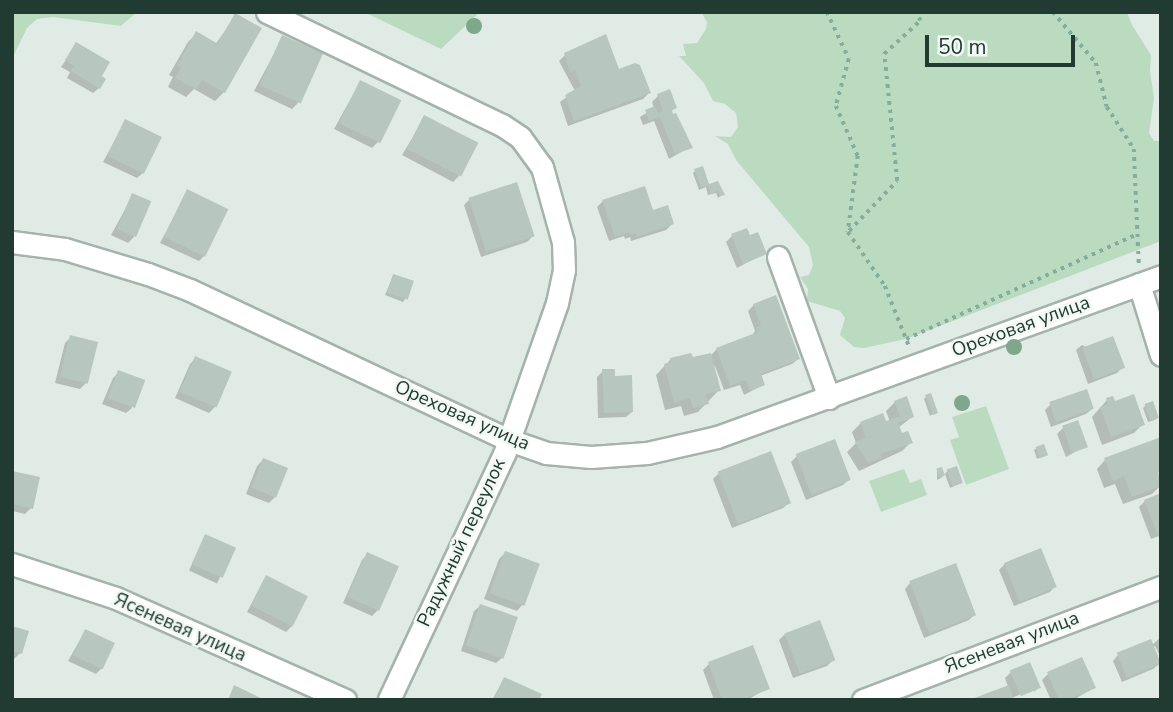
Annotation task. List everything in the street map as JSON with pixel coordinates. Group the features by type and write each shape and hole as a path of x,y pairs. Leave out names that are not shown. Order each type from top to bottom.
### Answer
{"street":[{"name":"Радужный переулок","path":"267,12 502,125 520,137 536,157 560,230 564,270 551,321 509,440 389,700"},
{"name":"Ореховая улица","path":"12,242 32,242 89,255 190,290 509,440 545,453 600,457 647,453 717,437 1161,276"},
{"path":"778,257 829,398"},
{"path":"1139,284 1161,355"},
{"name":"Ясеневая улица","path":"12,564 117,598 345,700"},
{"name":"Ясеневая улица","path":"863,700 1161,587"}],"path":[{"path":"827,12 849,59 836,106 859,156 848,232 884,286 911,352"},
{"path":"848,232 897,181 884,54 920,21 917,12"},
{"path":"1053,12 1096,63 1107,107 1134,149 1139,284"},
{"path":"906,339 1138,234"}],"green space":[{"path":"12,12 137,12 121,26 53,17 37,19 27,28 12,59"},
{"path":"364,12 480,12 441,49"},
{"path":"701,12 1127,12 1151,55 1150,71 1154,98 1149,133 1154,141 1161,141 1161,241 906,339 864,348 854,347 840,335 845,318 840,311 807,301 808,289 800,277 809,275 813,265 809,247 736,160 728,144 715,136 731,137 738,127 736,113 725,104 713,101 704,83 679,56 686,56 683,44 697,43 706,29 707,22"},
{"path":"986,406 1009,469 966,485 950,440 959,437 952,417"},
{"path":"904,469 910,483 921,479 927,495 881,512 869,481"}],"building":[{"path":"235,13 262,28 225,93 202,80 196,89 175,78 181,68 177,66 196,31 218,44"},
{"path":"606,34 619,69 635,63 640,65 651,93 574,121 565,95 581,86 575,70 570,72 564,53"},
{"path":"282,35 323,53 301,104 260,85"},
{"path":"76,42 110,62 102,76 106,79 100,89 71,71 74,66 65,60"},
{"path":"360,80 401,100 380,143 339,123"},
{"path":"670,89 677,108 672,110 673,114 676,113 693,148 675,154 660,117 649,121 645,110 655,106 658,113 663,111 657,94"},
{"path":"424,115 478,143 461,177 407,149"},
{"path":"125,119 162,137 144,174 107,156"},
{"path":"703,166 709,184 718,181 725,195 720,196 718,191 711,194 708,186 701,188 694,169"},
{"path":"517,182 535,236 486,252 468,198"},
{"path":"645,186 653,210 668,205 674,224 637,237 636,233 629,232 615,237 602,200"},
{"path":"187,189 228,209 205,257 164,237"},
{"path":"132,193 151,201 136,237 117,229"},
{"path":"747,228 750,235 758,232 767,254 743,264 731,234"},
{"path":"393,274 414,281 408,300 387,293"},
{"path":"776,295 800,359 761,374 765,385 750,391 746,380 730,386 716,348 758,332 756,327 761,326 753,304"},
{"path":"70,335 98,342 88,384 60,377"},
{"path":"1113,336 1125,368 1094,380 1082,348"},
{"path":"691,353 693,357 711,353 721,391 706,394 709,404 693,408 690,398 674,403 664,364 671,362 670,358"},
{"path":"195,356 232,372 217,408 180,392"},
{"path":"602,369 615,369 615,376 632,375 633,412 604,413"},
{"path":"118,370 145,380 135,408 108,398"},
{"path":"1087,389 1094,409 1056,422 1049,402"},
{"path":"931,393 938,413 933,415 925,395"},
{"path":"1134,394 1145,425 1111,437 1100,407 1108,404 1106,398 1113,396 1115,401"},
{"path":"907,396 914,417 898,423 902,433 908,431 913,443 880,454 882,458 868,463 855,442 866,438 860,422 883,413 886,421 900,416 894,401"},
{"path":"1153,401 1159,418 1150,421 1144,404"},
{"path":"1078,420 1088,447 1072,453 1062,426"},
{"path":"1161,437 1161,470 1158,471 1161,486 1132,497 1124,476 1113,481 1104,458"},
{"path":"835,439 851,480 812,495 796,454"},
{"path":"1044,444 1048,455 1040,458 1036,447"},
{"path":"771,451 791,503 738,524 718,471"},
{"path":"263,458 288,468 276,498 251,488"},
{"path":"957,466 963,483 952,487 947,470"},
{"path":"942,467 945,476 939,477 936,469"},
{"path":"12,471 40,477 33,509 12,504"},
{"path":"1161,493 1161,537 1159,538 1144,500"},
{"path":"205,534 236,548 223,578 192,564"},
{"path":"1041,548 1057,587 1020,602 1004,563"},
{"path":"505,551 540,564 524,606 490,593"},
{"path":"367,552 399,566 379,611 347,597"},
{"path":"956,563 976,615 929,633 909,581"},
{"path":"266,575 308,596 292,627 251,605"},
{"path":"480,604 518,617 503,659 466,646"},
{"path":"820,620 835,660 800,674 785,634"},
{"path":"12,626 29,631 22,654 12,651"},
{"path":"85,629 115,643 103,669 73,655"},
{"path":"1151,639 1161,664 1127,678 1117,653"},
{"path":"753,645 770,689 741,700 722,700 708,662"},
{"path":"1082,657 1096,688 1068,700 1059,700 1047,672"},
{"path":"1030,662 1041,688 1021,696 1010,671"},
{"path":"504,677 542,694 539,700 493,700"},
{"path":"234,685 265,700 228,700"},
{"path":"1009,685 1014,700 969,700"}]}
